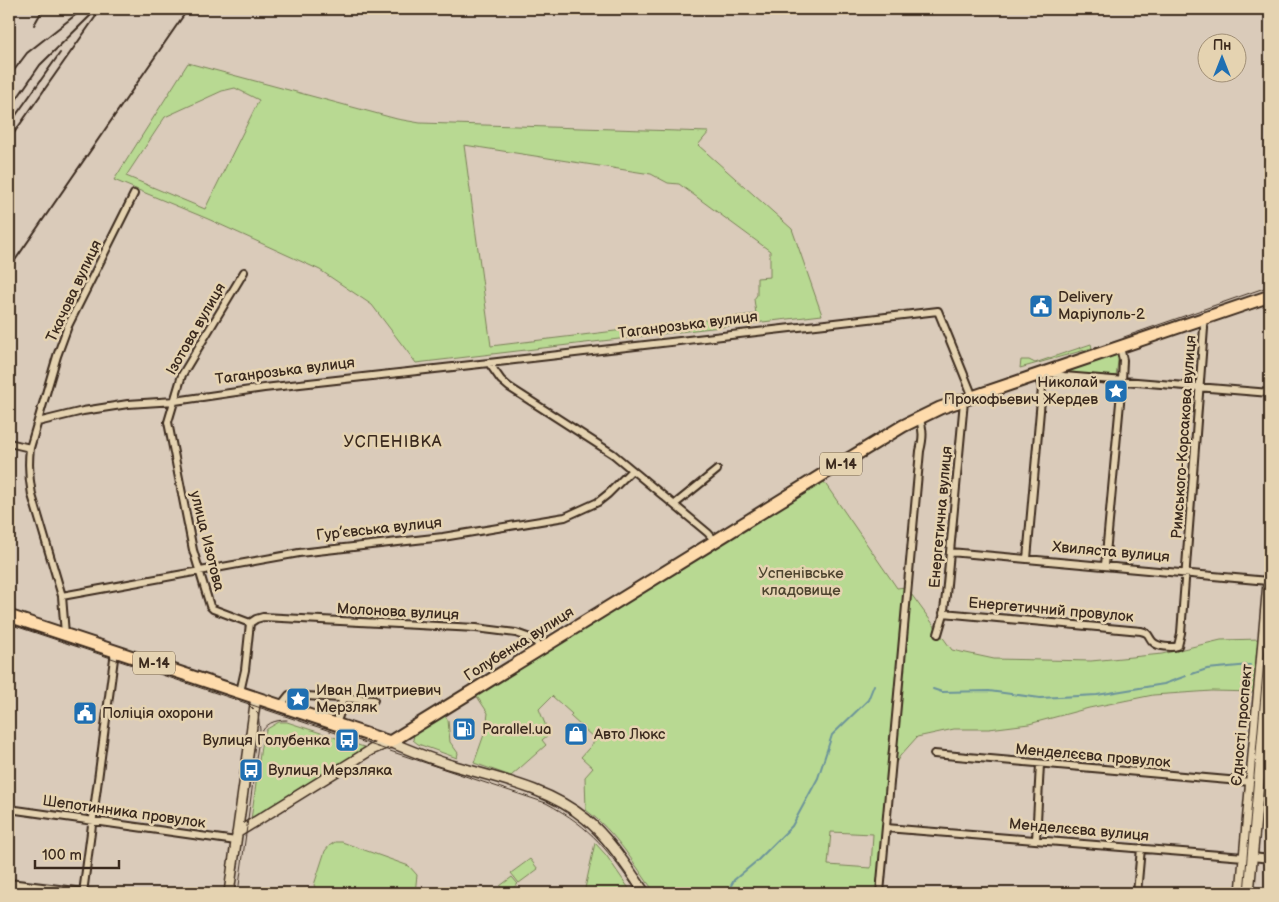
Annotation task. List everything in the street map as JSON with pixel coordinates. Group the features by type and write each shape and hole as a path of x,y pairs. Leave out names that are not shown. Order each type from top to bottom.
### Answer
{"highway":[{"name":"М-14","path":"714,541 919,418 968,399 1043,374 1062,372 1120,347 1270,296"},
{"name":"Голубенка вулиця","path":"390,742 714,541"},
{"name":"М-14","path":"9,616 390,742"}],"street":[{"name":"Ткачова вулиця","path":"65,634 62,596 32,495 28,464 30,448 57,356 68,326 134,194"},
{"name":"Ізотова вулиця","path":"175,401 182,375 244,272"},
{"name":"Таганрозька вулиця","path":"38,422 83,411 175,401 264,388 938,311 968,399"},
{"name":"Римського-Корсакова вулиця","path":"1178,646 1186,572 1200,387 1204,328 1202,319"},
{"path":"1105,565 1122,381 1123,360 1120,347"},
{"path":"488,363 508,387 601,445 708,532 714,541"},
{"path":"1062,372 1122,381 1270,393"},
{"path":"1027,559 1043,374"},
{"name":"Енергетична вулиця","path":"938,634 943,613 968,399"},
{"name":"улица Изотова","path":"175,401 169,416 169,428 193,550 211,608 250,623"},
{"path":"880,893 923,437 923,427 919,418"},
{"path":"9,443 30,448"},
{"name":"Гур’євська вулиця","path":"62,596 299,553 453,535 564,516 598,502 632,470"},
{"path":"675,504 717,470"},
{"name":"Хвиляста вулиця","path":"950,552 1269,581"},
{"name":"Єдності проспект","path":"1249,893 1248,857 1251,782 1270,560"},
{"name":"Енергетичний провулок","path":"943,613 1135,630 1146,632 1157,645 1174,648 1178,646"},
{"name":"Молонова вулиця","path":"250,623 263,617 476,628 516,632 526,635 533,639 541,648"},
{"path":"240,692 245,670 250,623"},
{"path":"83,893 116,651"},
{"name":"Єдності проспект","path":"1241,893 1248,857 1270,664"},
{"path":"281,705 289,695 374,700"},
{"path":"229,893 256,697"},
{"path":"336,724 341,710 342,698"},
{"path":"390,742 445,763 533,790 570,808 587,820 612,846 646,893"},
{"name":"Голубенка вулиця","path":"236,837 371,750 390,742"},
{"name":"Менделєєва провулок","path":"934,754 1251,782"},
{"path":"1036,840 1040,764"},
{"name":"Шепотинника провулок","path":"9,809 93,821 236,837"},
{"name":"Менделєєва вулиця","path":"886,828 1270,859"},
{"path":"1137,893 1141,848"},
{"path":"9,883 92,893"}],"green space":[{"path":"188,63 397,119 420,123 709,132 698,145 792,229 822,315 416,363 372,305 320,270 208,219 114,180","holes":["235,88 259,100 205,209 126,176 165,117 222,91","464,145 651,174 668,183 679,184 770,251 770,277 757,278 757,295 754,299 756,314 491,346"]},
{"path":"1091,344 1092,348 1020,368 1021,360 1029,360 1035,363"},
{"path":"1119,353 1116,377 1067,373 1065,371"},
{"name":"Успенівське кладовище","path":"822,479 897,588 906,587 952,650 994,659 1091,661 1162,654 1221,640 1261,639 1257,692 1212,691 1153,695 1089,708 1029,724 989,729 954,729 917,737 900,756 891,771 877,893 655,893 615,838 586,810 585,777 593,768 581,757 596,740 552,696 539,709 549,734 542,740 546,745 511,776 474,763 486,729 488,713 476,695","holes":["831,832 873,834 871,868 828,865"]},
{"path":"444,715 448,720 450,742 458,753 457,758 418,744 413,740 414,733"},
{"path":"279,722 287,722 367,748 251,820 262,739 267,729"},
{"path":"335,842 342,842 409,866 417,875 415,893 318,893 314,885 325,851"},
{"path":"595,843 606,855 632,893 584,893"},
{"path":"530,859 538,869 519,883 511,873"},
{"path":"512,877 518,884 506,893 500,886"}],"waterway":[{"path":"1192,674 1207,669 1250,665"},
{"path":"933,689 942,692 989,691 1040,698 1097,695 1164,684 1186,676"},
{"path":"727,893 734,880 758,860 792,826 818,778 832,735 868,700 874,685"}],"tram line":[{"path":"1124,337 1270,286"},
{"path":"1244,893 1270,590"},
{"path":"9,624 546,803 588,831 618,865 638,893"},
{"path":"238,893 260,730 258,714 248,704"},
{"path":"260,736 264,728 270,723 287,720"}],"railway":[{"path":"34,25 43,9"},
{"path":"9,77 27,53 83,9"},
{"path":"9,140 101,9"},
{"path":"9,269 188,9"},
{"path":"9,110 40,65 92,14"},
{"path":"9,125 60,53"}],"place":[{"name":"Delivery Марiуполь-2","path":"1041,306"},
{"name":"Николай Прокофьевич Жердев","path":"1116,391"},
{"name":"Иван Дмитриевич Мерзляк","path":"298,699"},
{"name":"Поліція охорони","path":"85,713"},
{"name":"Parallel.ua","path":"464,729"},
{"name":"Авто Люкс","path":"576,734"},
{"name":"Вулиця Голубенка","path":"347,740"},
{"name":"Вулиця Мерзляка","path":"251,770"}],"district":[{"name":"УСПЕНІВКА","path":"393,442"}]}
